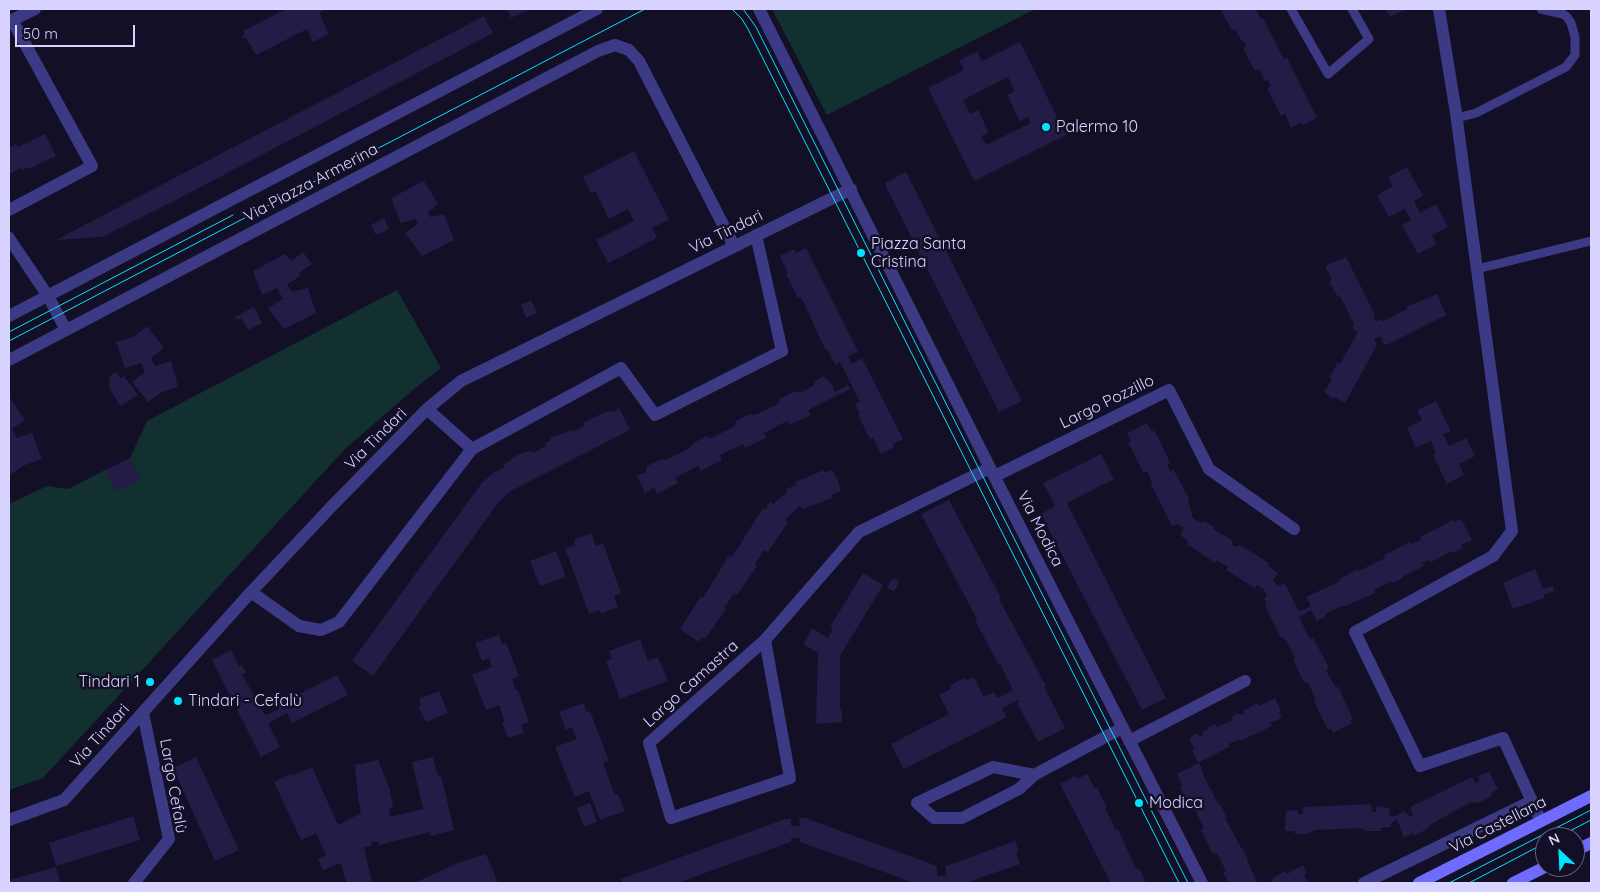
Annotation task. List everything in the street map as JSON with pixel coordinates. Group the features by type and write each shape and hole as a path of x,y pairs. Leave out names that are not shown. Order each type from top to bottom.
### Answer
{"main road":[{"name":"Via Castellana","path":"1419,883 1591,796"},
{"path":"1512,883 1535,872"}],"street":[{"path":"9,210 92,166 12,20 35,9"},
{"name":"Via Piazza Armerina","path":"9,316 578,13 597,9"},
{"path":"759,9 850,189"},
{"path":"1439,9 1457,118 1512,531 1493,556 1355,632 1420,766 1503,738 1541,822"},
{"name":"Via Piazza Armerina","path":"9,360 598,51 615,45 629,50 640,61 734,246"},
{"name":"Via Tindari","path":"9,820 64,800 332,506 427,409 461,381 850,189"},
{"name":"Via Modica","path":"850,189 1202,883"},
{"path":"252,592 299,626 321,630 339,622 472,449 621,368 655,415 782,350 756,235"},
{"path":"9,238 48,296 66,330"},
{"name":"Largo Pozzillo","path":"992,472 1169,390 1209,469 1294,529"},
{"path":"427,409 472,449"},
{"name":"Largo Camastra","path":"765,640 790,778 671,818 649,743 765,640 858,532 992,472"},
{"path":"1129,740 1245,681"},
{"name":"Largo Cefalù","path":"134,883 169,839 143,713"},
{"path":"1034,775 993,767 917,803 934,818 962,818 1019,789 1034,775 1122,728"},
{"path":"1364,883 1532,801"}],"lane":[{"path":"1291,9 1328,74 1369,39 1352,9"},
{"path":"1457,118 1476,113 1566,67 1575,55 1575,38 1571,23 1568,17 1563,14 1541,9"},
{"path":"1477,269 1591,241"}],"green space":[{"path":"772,9 1035,9 827,115"},
{"path":"397,290 441,368 345,449 43,778 9,790 9,504 47,486 68,489 105,470 140,480 130,458 147,421"}],"building":[{"path":"286,9 325,9 319,13 329,34 313,42 307,29 256,55 246,38 244,39 242,36 245,34 243,31"},
{"path":"507,9 529,9 511,18"},
{"path":"1220,9 1256,9 1261,19 1263,18 1284,59 1287,58 1317,118 1303,125 1302,122 1291,128 1285,114 1281,116 1267,88 1271,86 1268,80 1265,81 1259,69 1255,71 1243,48 1246,46 1244,41 1242,42 1235,29 1232,31"},
{"path":"1386,9 1406,9 1390,17"},
{"path":"484,16 493,33 180,198 102,237 56,240"},
{"path":"1020,42 1066,135 974,181 928,88 964,70 959,60 977,52 982,61","holes":["1008,77 1015,91 1007,95 1020,121 1028,117 1031,123 986,145 981,136 989,133 978,110 970,114 963,100"]},
{"path":"45,134 56,156 29,169 28,167 22,170 21,168 9,174 9,148 16,144 18,147"},
{"path":"634,151 669,220 652,228 657,238 608,263 596,240 634,221 628,209 609,219 595,191 591,193 583,177"},
{"path":"1407,167 1423,196 1414,201 1420,213 1436,204 1448,227 1432,235 1437,244 1418,254 1402,225 1411,220 1405,209 1389,217 1377,195 1393,186 1388,177"},
{"path":"906,172 1022,401 999,412 886,187 885,183"},
{"path":"424,181 438,204 428,212 430,217 444,214 454,240 422,256 405,233 418,224 415,219 401,223 391,198"},
{"path":"384,218 389,229 376,235 371,225"},
{"path":"806,248 858,351 848,356 852,364 862,358 903,439 893,444 894,447 881,454 873,438 870,439 858,415 860,414 855,404 860,402 840,362 835,365 827,349 826,351 801,297 798,298 786,274 788,273 780,256 794,249 796,253"},
{"path":"303,252 312,264 287,285 292,292 308,288 316,313 284,329 268,308 283,299 277,288 262,295 253,271 285,254 291,261"},
{"path":"1346,257 1375,315 1373,319 1377,321 1381,319 1383,321 1407,309 1406,307 1437,294 1446,315 1387,345 1384,344 1380,336 1374,339 1377,345 1345,403 1335,397 1333,399 1324,392 1332,379 1329,378 1338,362 1340,364 1358,332 1352,326 1354,324 1340,296 1338,297 1329,282 1332,280 1325,266"},
{"path":"531,300 537,313 526,318 521,305"},
{"path":"254,307 262,323 248,330 241,318 237,320 235,317"},
{"path":"147,326 164,348 151,358 155,366 171,361 178,387 162,392 148,402 132,382 145,372 141,363 125,368 116,342 133,337"},
{"path":"116,372 120,378 124,376 138,395 120,406 108,385 110,384 108,381 110,376"},
{"path":"824,376 833,386 835,392 848,385 850,389 808,410 811,415 790,425 787,421 764,433 766,438 745,448 743,444 720,455 722,460 701,471 698,466 675,478 678,483 657,494 654,488 645,493 637,476 646,472 647,466 661,459 666,460 690,448 692,444 706,436 711,438 735,426 736,421 750,414 755,415 778,404 780,399 795,391 800,393 813,386 815,381"},
{"path":"9,397 25,420 12,429 17,438 32,433 42,459 25,465 9,475"},
{"path":"1436,401 1451,431 1443,434 1449,446 1466,438 1475,456 1459,464 1464,475 1447,484 1433,455 1436,453 1431,441 1416,448 1407,428 1422,420 1417,410"},
{"path":"619,408 630,430 509,492 498,503 373,676 352,661 481,484 493,473 505,467 504,464 512,460 511,458 525,452 532,451 533,453 546,446 545,444 551,440 550,438 572,430 572,432 584,426 583,423 603,413 612,412"},
{"path":"1147,423 1152,432 1154,430 1160,441 1170,463 1167,464 1170,471 1173,469 1190,500 1188,501 1193,518 1202,523 1204,521 1214,527 1213,529 1232,540 1232,545 1237,547 1240,545 1269,563 1268,566 1278,573 1273,581 1279,586 1285,583 1299,612 1311,606 1306,597 1340,581 1339,579 1358,569 1359,571 1385,558 1384,555 1410,542 1411,544 1421,540 1420,537 1453,520 1454,522 1461,519 1472,540 1461,545 1463,548 1453,553 1452,551 1431,562 1429,560 1422,563 1424,566 1403,578 1374,590 1375,593 1325,614 1326,616 1317,621 1311,610 1299,617 1310,639 1313,638 1324,658 1329,668 1326,670 1336,688 1338,686 1353,719 1350,720 1352,723 1333,733 1331,728 1328,730 1314,701 1316,700 1311,689 1307,682 1304,683 1289,646 1283,637 1281,638 1265,606 1267,604 1264,598 1267,596 1264,590 1257,585 1255,588 1226,570 1228,567 1217,560 1215,563 1187,544 1188,541 1180,535 1184,528 1177,524 1172,526 1151,484 1147,471 1143,472 1128,442 1131,441 1127,433"},
{"path":"1101,454 1114,479 1067,503 1166,698 1142,710 1041,514 1055,506 1043,483"},
{"path":"130,458 141,480 116,492 105,470"},
{"path":"824,470 825,473 832,470 838,480 841,491 831,495 832,498 803,509 800,506 785,520 788,522 768,552 764,550 755,564 757,566 737,595 734,593 724,608 726,609 705,639 702,637 699,642 680,629 701,596 703,598 729,555 732,557 763,508 766,509 770,502 773,504 787,492 786,489 796,485 795,482"},
{"path":"949,500 1046,686 1044,687 1065,728 1038,742 1017,703 1019,702 1018,700 1002,708 1007,717 904,769 891,744 949,714 939,695 951,689 949,686 964,678 966,681 974,677 984,697 994,692 997,698 1013,690 921,514"},
{"path":"591,533 596,546 603,543 621,593 614,596 618,607 601,614 600,610 589,614 565,548 575,545 574,540"},
{"path":"556,551 566,577 540,586 530,561"},
{"path":"1535,569 1543,589 1553,586 1554,591 1544,595 1544,598 1513,609 1503,583"},
{"path":"863,573 883,585 840,656 840,709 842,709 842,722 816,724 818,653 803,644 812,628 828,638 833,629 830,627"},
{"path":"893,578 899,582 894,591 887,588"},
{"path":"499,635 502,644 506,643 519,676 512,679 516,690 518,690 529,722 521,725 524,733 508,738 502,723 505,722 499,705 486,710 472,675 492,667 489,658 482,661 475,643"},
{"path":"640,639 648,661 658,657 668,681 620,699 606,661 612,659 609,651"},
{"path":"231,650 239,666 242,665 246,673 242,674 264,714 267,715 279,709 277,705 337,675 348,695 292,723 287,713 268,723 280,747 261,757 212,660"},
{"path":"439,691 448,713 426,722 418,706 421,705 419,699"},
{"path":"1275,698 1282,718 1270,723 1272,726 1229,744 1229,747 1198,763 1189,738 1197,733 1199,737 1203,735 1202,732 1207,728 1215,724 1217,727 1233,720 1231,717 1244,713 1243,711 1257,703 1259,706"},
{"path":"583,703 587,712 590,711 609,761 603,763 615,795 618,794 625,811 600,820 589,791 575,797 555,747 577,739 572,727 566,730 559,712"},
{"path":"196,757 239,850 215,861 173,768"},
{"path":"433,757 438,776 441,775 454,830 431,836 430,832 379,845 378,841 371,842 372,846 364,847 372,883 346,883 341,863 323,870 318,859 326,855 316,833 301,840 274,782 312,767 338,825 361,813 355,765 378,760 390,790 393,805 389,812 390,817 423,809 412,762"},
{"path":"1199,763 1203,775 1227,817 1225,818 1242,847 1258,883 1229,883 1223,872 1226,871 1217,853 1213,854 1201,830 1204,828 1195,810 1192,811 1180,788 1182,785 1177,774"},
{"path":"1489,772 1498,789 1490,794 1492,796 1478,803 1471,802 1414,836 1413,833 1404,838 1397,819 1391,823 1391,827 1381,828 1382,831 1367,831 1360,828 1315,830 1308,834 1295,834 1295,831 1285,831 1286,811 1298,810 1298,814 1303,814 1303,807 1371,804 1372,812 1376,812 1377,806 1389,808 1390,816 1396,816 1404,811 1410,817 1413,815 1410,807 1472,777 1475,783 1480,781 1477,776"},
{"path":"1087,774 1107,807 1105,808 1116,830 1118,829 1136,869 1139,868 1146,883 1111,883 1060,784 1076,776 1077,779"},
{"path":"590,803 597,822 584,827 577,808"},
{"path":"133,816 140,840 56,866 49,843"},
{"path":"799,818 805,818 937,866 937,876 946,876 946,866 1015,841 1019,852 1016,853 1020,864 965,883 915,883 800,842 800,838 791,838 791,842 677,883 623,883 621,879 785,819 791,819 791,826 800,826"},
{"path":"486,854 498,883 414,883 460,862"},
{"path":"1303,865 1307,873 1304,875 1308,883 1269,883 1285,871 1287,874"},
{"path":"56,867 60,883 9,883 9,880"}],"tram line":[{"path":"9,341 645,9"},
{"path":"732,9 742,19 748,29 1179,883"},
{"path":"743,9 756,27 1188,883"},
{"path":"9,332 233,215"},
{"path":"1449,883 1591,810"},
{"path":"1577,827 1591,820"},
{"path":"1469,883 1535,848"}],"place":[{"name":"Palermo 10","path":"1046,127"},
{"name":"Piazza Santa Cristina","path":"861,253"},
{"name":"Tindari 1","path":"150,682"},
{"name":"Tindari - Cefalù","path":"178,701"},
{"name":"Modica","path":"1139,803"}]}
